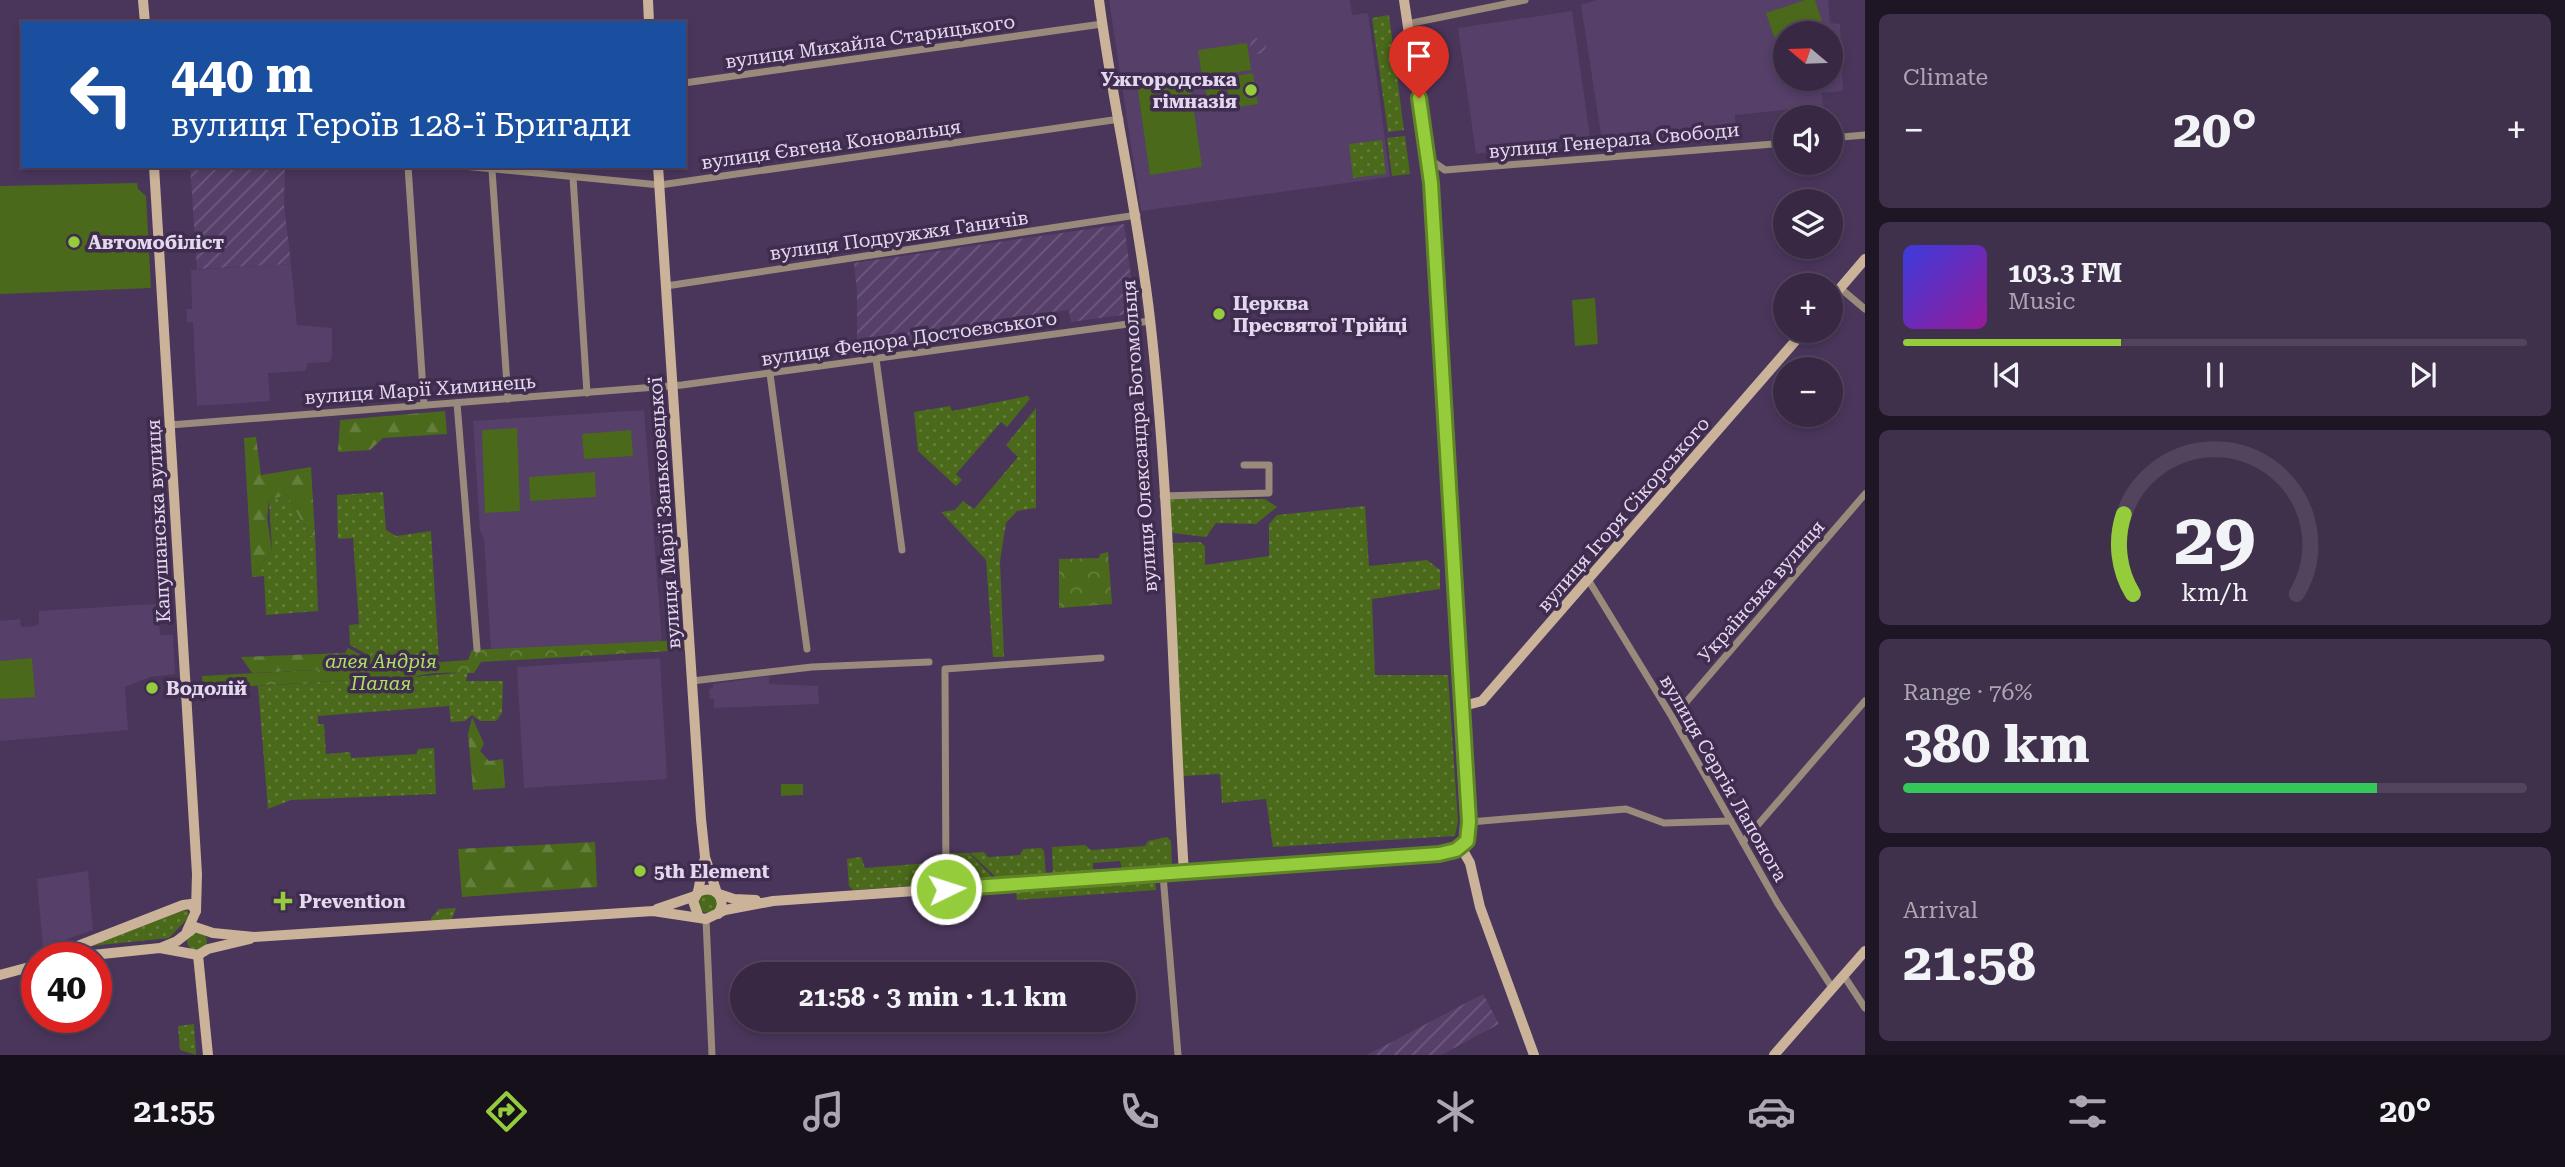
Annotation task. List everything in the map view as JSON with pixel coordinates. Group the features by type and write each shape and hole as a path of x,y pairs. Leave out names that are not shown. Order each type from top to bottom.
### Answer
{"street":[{"path":"143,0 145,21"},
{"path":"648,0 649,21"},
{"name":"вулиця Олександра Богомольця","path":"1099,0 1137,215 1150,321 1163,496 1184,873"},
{"path":"160,948 198,927 207,932 254,937 653,911 702,917 768,902 1439,854 1461,847 1469,836 1469,822 1460,707 1431,183 1404,0"},
{"path":"1407,24 1525,0"},
{"name":"вулиця Михайла Старицького","path":"686,83 1102,24"},
{"name":"вулиця Євгена Коновальця","path":"478,168 660,185 1120,119"},
{"path":"1843,137 1865,135"},
{"name":"вулиця Генерала Свободи","path":"1445,170 1773,143"},
{"path":"1429,159 1445,170 1431,183"},
{"name":"Капушанська вулиця","path":"154,168 197,874 202,917 207,932"},
{"path":"408,168 424,405"},
{"name":"вулиця Марії Заньковецької","path":"658,168 705,857 718,892"},
{"path":"492,170 508,398"},
{"path":"573,177 587,393"},
{"name":"вулиця Подружжя Ганичів","path":"666,286 1137,215"},
{"path":"1843,285 1865,259"},
{"path":"1843,291 1865,309"},
{"name":"вулиця Федора Достоєвського","path":"673,386 1150,321"},
{"name":"вулиця Ігоря Сікорського","path":"1460,707 1482,701 1794,343"},
{"path":"876,359 902,550"},
{"path":"770,374 807,649"},
{"name":"вулиця Марії Химинець","path":"170,425 673,386"},
{"path":"457,402 477,649"},
{"path":"1163,496 1269,493 1269,465 1244,465"},
{"name":"Українська вулиця","path":"1681,708 1865,494"},
{"name":"вулиця Сергія Лапонога","path":"1589,581 1777,904 1833,989"},
{"path":"946,889 946,669 1101,658"},
{"path":"692,681 812,667 929,662"},
{"path":"1743,842 1865,701"},
{"path":"1469,822 1626,809 1664,822 1731,821"},
{"path":"1461,847 1470,863 1480,907 1534,1055"},
{"name":"вулиця Марії Заньковецької","path":"696,894 705,857"},
{"path":"183,905 193,892 197,874"},
{"name":"Капушанська вулиця","path":"186,933 197,911 197,874"},
{"path":"1163,875 1178,1055"},
{"path":"653,911 708,888 746,900 768,902"},
{"path":"718,892 722,906 718,914"},
{"path":"696,894 692,906 702,917 712,1055"},
{"path":"87,942 183,905 191,904 197,911"},
{"path":"207,932 210,940 199,952 208,1055"},
{"path":"186,933 183,943 199,952"},
{"path":"112,953 160,948 199,952 254,937"},
{"path":"1774,1055 1865,951"},
{"path":"0,975 21,969"},
{"path":"1844,976 1865,1008"}],"shaded area":[{"name":"Ужгородська гімназія","path":"1109,0 1350,0 1352,15 1368,13 1390,177 1141,211"},
{"path":"1596,0 1828,0 1830,21 1773,21 1773,91 1843,91 1822,93 1823,105 1773,105 1773,111 1735,115 1736,134 1602,141 1581,5"},
{"path":"1572,11 1590,137 1476,154 1458,28"},
{"path":"1258,38 1266,46 1258,54 1250,46"},
{"path":"190,168 285,168 284,206 291,264 197,269"},
{"path":"1124,224 1136,313 1071,322 1069,310 1043,313 1044,326 857,347 854,263"},
{"path":"291,264 297,325 332,328 332,357 329,362 308,363 305,371 268,373 270,401 197,406 193,322 187,322 186,309 192,309 191,270"},
{"path":"644,410 662,642 491,651 473,421"},
{"path":"170,603 172,620 159,621 160,635 173,635 175,674 150,677 125,687 128,730 0,741 0,621 20,619 21,627 34,626 39,624 39,611"},
{"path":"660,658 667,779 524,788 517,667"},
{"path":"769,676 769,684 818,686 819,704 714,708 714,699 710,699 709,689 713,688 713,684"},
{"path":"88,871 93,930 60,942 42,942 37,879"},
{"path":"1483,994 1499,1024 1441,1055 1367,1055"}],"green space":[{"path":"1805,0 1815,0 1822,21 1773,21 1773,34 1766,13"},
{"path":"1389,15 1404,130 1388,132 1372,18"},
{"path":"1247,43 1251,70 1202,77 1198,50"},
{"path":"1253,73 1258,104 1230,108 1226,77"},
{"path":"1189,76 1202,167 1150,175 1137,84"},
{"path":"1222,76 1227,109 1209,112 1204,79"},
{"path":"1405,136 1410,174 1392,176 1387,138"},
{"path":"1382,140 1386,174 1353,178 1349,144"},
{"name":"Автомобіліст","path":"137,183 138,189 146,196 151,288 0,294 0,186"},
{"path":"1595,298 1598,344 1575,346 1572,300"},
{"path":"1028,396 1030,399 1007,427 1001,422 956,474 962,480 956,486 918,451 914,412 950,406 952,411"},
{"path":"1036,408 1036,508 1017,511 1006,523 1000,561 1004,657 993,657 986,560 941,512 955,510 963,501 974,509 1018,457 1006,445"},
{"path":"445,411 447,434 383,438 370,450 338,452 340,420"},
{"path":"517,428 520,511 485,513 482,430"},
{"path":"631,430 633,456 584,459 582,434"},
{"path":"256,437 261,475 311,467 315,535 310,536 287,495 269,500 267,518 272,550 252,577 244,438"},
{"path":"595,472 596,497 530,501 529,477"},
{"path":"383,492 386,530 396,536 431,531 439,662 414,664 392,652 368,655 350,645 349,625 359,624 353,538 338,539 337,495"},
{"path":"287,495 310,536 315,535 318,611 266,615 264,576 252,577 272,550 269,500"},
{"path":"1168,499 1265,499 1277,507 1256,524 1216,523 1206,537 1173,533 1170,529"},
{"path":"1365,506 1369,566 1427,560 1440,570 1440,589 1372,599 1375,675 1448,675 1458,821 1455,836 1273,847 1266,799 1222,803 1220,774 1183,776 1169,543 1200,542 1205,546 1205,565 1269,556 1269,524 1277,515"},
{"path":"1108,552 1112,604 1059,608 1059,559 1099,558 1100,554"},
{"name":"алея Андрія Палая","path":"685,640 686,650 481,662 474,673 421,675 383,692 370,691 350,680 203,689 202,676 352,668 371,653 392,652 414,664 468,660 472,650"},
{"path":"348,648 365,657 352,668 252,673 241,657 345,653"},
{"path":"32,658 35,697 0,699 0,661"},
{"path":"468,672 466,681 503,681 502,713 496,721 480,721 472,715 465,721 451,722 449,706 318,716 318,724 324,724 326,754 350,752 351,758 417,754 418,749 434,748 436,794 291,800 268,809 258,686 350,680 369,692 390,692 414,677"},
{"path":"472,717 484,744 480,751 489,761 503,759 505,788 473,790 468,734"},
{"path":"781,784 803,784 803,795 781,796"},
{"path":"1167,837 1171,841 1172,867 1122,870 1120,861 1093,863 1093,872 1053,873 1052,847 1085,845 1091,850 1145,846 1148,841"},
{"path":"595,842 597,887 462,897 458,849"},
{"path":"1041,848 1044,851 1046,875 999,880 970,853 984,852 988,857 1020,855 1023,849"},
{"path":"952,853 969,853 995,880 951,883"},
{"path":"861,857 865,868 942,862 942,881 939,884 853,890 849,886 847,859"},
{"path":"1155,880 1156,890 1017,900 1016,890"},
{"path":"708,893 715,896 718,903 715,910 708,913 701,910 698,903 701,896"},
{"path":"456,908 452,919 432,921 431,918 439,909"},
{"path":"184,910 188,911 189,917 169,938 112,944 101,942"},
{"path":"193,931 201,931 207,941 201,951 193,951 187,945 187,937"},
{"path":"194,1024 196,1055 180,1050 178,1026"}],"place":[{"name":"Ужгородська гімназія","path":"1251,90"},
{"name":"Автомобіліст","path":"74,242"},
{"name":"Церква Пресвятої Трійці","path":"1219,314"},
{"name":"Водолій","path":"152,688"},
{"name":"5th Element","path":"640,871"},
{"name":"Prevention","path":"283,901"}],"route":[{"path":"946,889 1439,854 1456,850 1467,841 1469,822 1461,725 1431,183 1419,98"}]}
